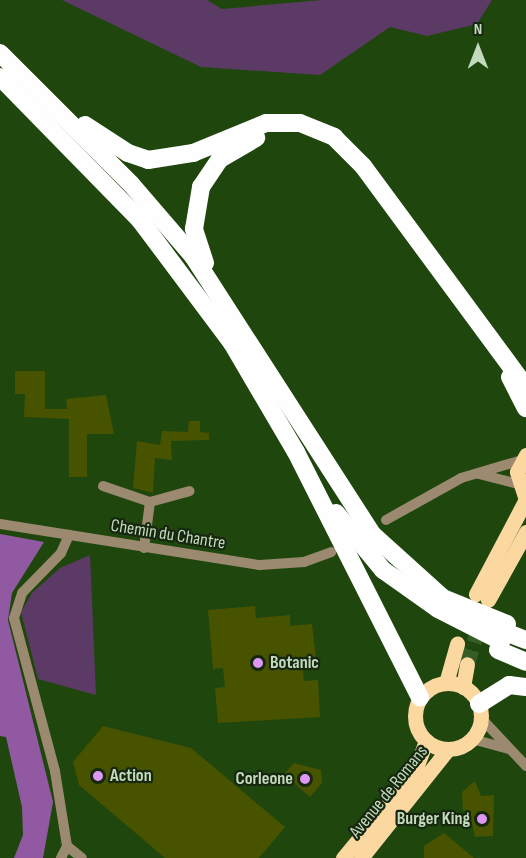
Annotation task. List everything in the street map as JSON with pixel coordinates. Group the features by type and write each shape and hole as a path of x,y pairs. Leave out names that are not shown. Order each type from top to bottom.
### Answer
{"highway":[{"path":"0,53 7,72 180,269 348,531 414,593 526,650"},
{"path":"7,72 99,136 148,160 193,153 266,123 300,123 334,137 370,175 526,387"},
{"path":"7,72 131,184 193,256 237,320 373,535 440,608"},
{"path":"237,320 197,247 194,216 201,187 219,159 250,140 280,134 313,139 359,176 505,369 526,408"},
{"path":"296,452 420,698"},
{"path":"503,637 526,630"},
{"path":"503,637 526,640"},
{"path":"503,637 526,662"},
{"path":"480,711 509,685 526,687"}],"main road":[{"path":"524,458 518,484 526,499 482,597 526,532"},
{"path":"446,683 463,687 480,711 472,739 448,749 426,741 415,721 420,698 446,683 458,644"},
{"path":"463,687 467,664"},
{"name":"Avenue de Romans","path":"343,858 415,771 426,741"},
{"name":"Avenue de Romans","path":"361,858 448,749"}],"street":[{"path":"386,520 476,474 524,458"},
{"path":"476,474 518,484"},
{"path":"103,486 150,502 190,491"},
{"path":"144,548 150,502"},
{"name":"Chemin du Chantre","path":"0,524 260,565 304,562 331,552"},
{"path":"61,858 67,846 55,771 14,618 22,593 61,553 69,535"},
{"path":"480,711 509,749 526,766"},
{"path":"472,739 509,749"},
{"path":"67,846 82,858"}],"shaded area":[{"path":"62,0 207,0 222,9 322,0 492,0 477,24 427,36 390,27 320,75 201,67"},
{"path":"0,534 44,542 12,593 8,620 53,802 43,858 14,858 23,835 22,807 6,737 0,736"},
{"path":"90,555 96,695 38,679 21,612 32,593 60,568"}],"building":[{"path":"15,371 45,371 45,409 67,409 66,399 106,395 114,434 87,434 87,477 69,477 69,419 24,417 25,394 15,394"},
{"path":"189,421 200,421 200,432 209,433 209,440 171,441 172,460 155,458 153,493 133,488 137,441 160,445 162,431 188,432"},
{"name":"Botanic","path":"255,606 256,618 290,615 290,626 312,624 316,658 302,659 304,681 318,680 320,717 218,723 215,688 225,687 223,668 213,669 208,610"},
{"path":"103,726 191,748 285,827 259,858 165,858 79,785 73,762"},
{"name":"Corleone","path":"294,763 321,770 322,783 310,797 284,774"},
{"name":"Burger King","path":"475,781 481,796 494,795 493,836 475,837 469,810 463,811 462,792"},
{"path":"444,833 474,858 424,858 424,846"}],"tunnel":[{"path":"467,664 481,621"}],"place":[{"name":"Botanic","path":"258,663"},
{"name":"Action","path":"98,776"},
{"name":"Corleone","path":"305,779"},
{"name":"Burger King","path":"482,819"}]}
